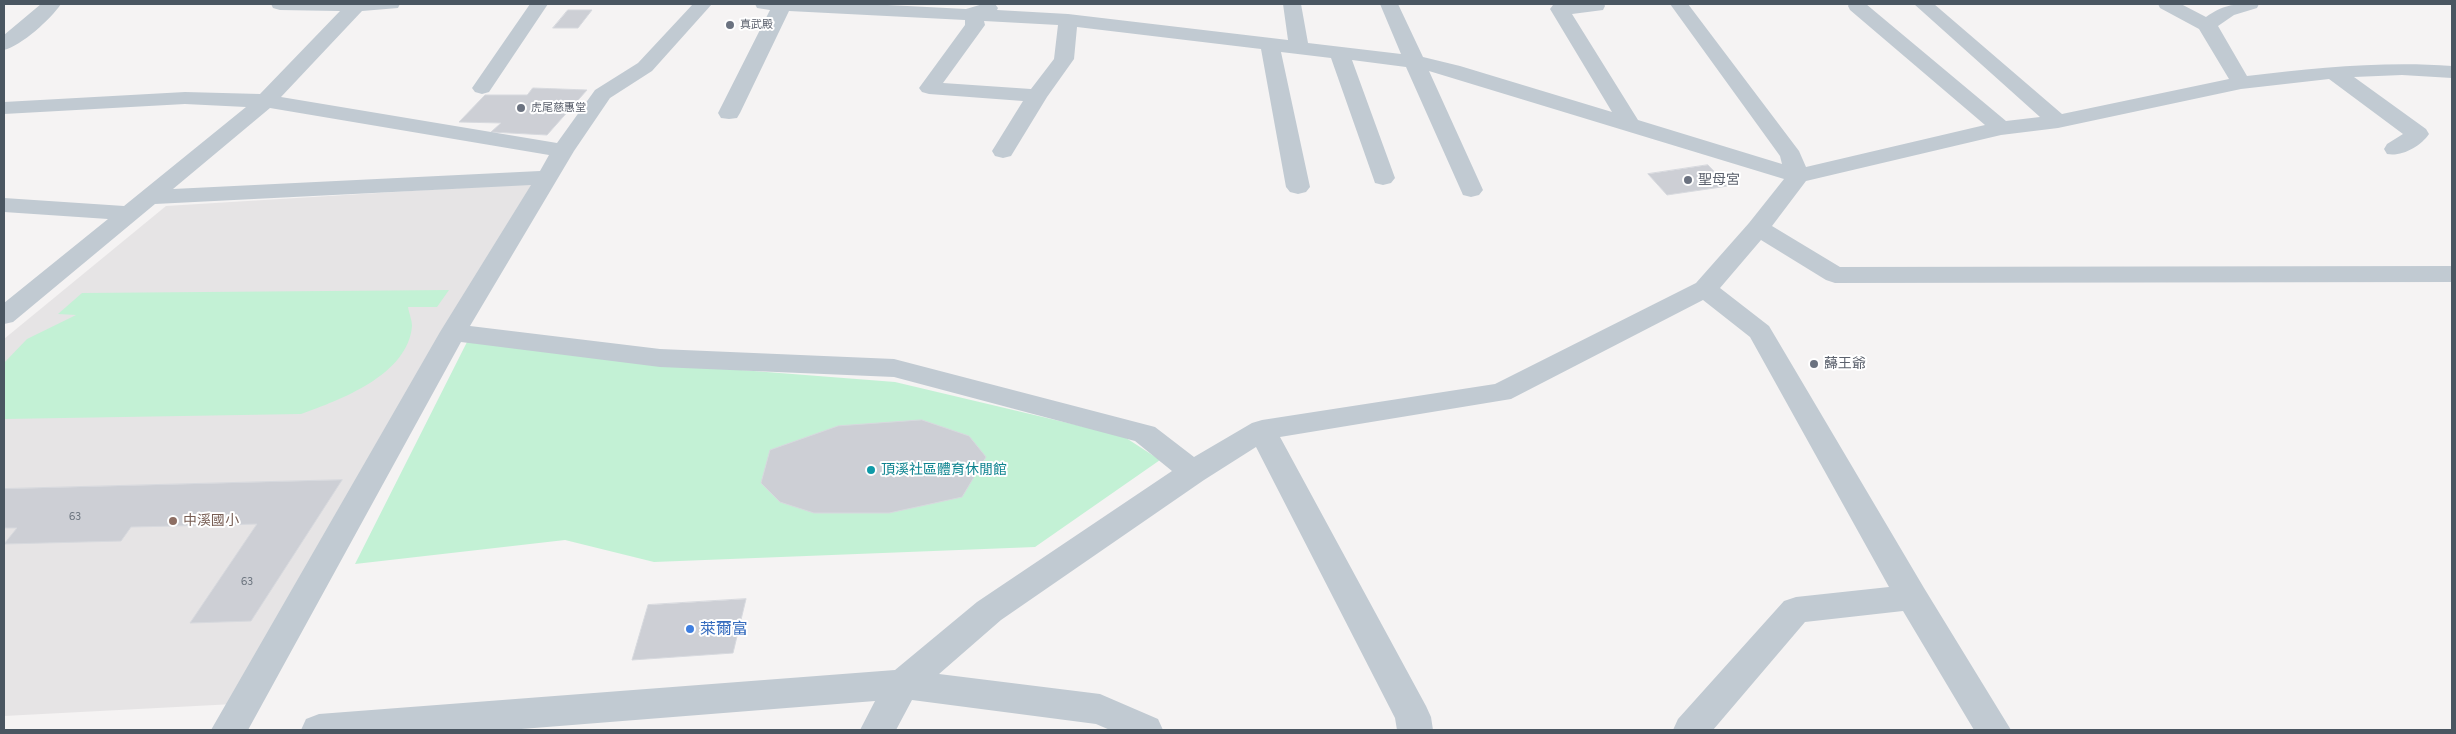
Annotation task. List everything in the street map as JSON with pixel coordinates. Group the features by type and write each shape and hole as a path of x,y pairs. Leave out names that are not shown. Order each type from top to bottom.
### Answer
{"street":[{"path":"4,44 25,29 52,4"},
{"path":"280,4 391,4"},
{"path":"482,88 539,4"},
{"path":"228,730 453,332 563,151 602,94 645,67 703,4"},
{"path":"729,113 776,4 973,13 1068,20 1417,62 1453,70 1798,176 2001,128 2058,120 2241,83 2333,72 2402,69 2452,72"},
{"path":"973,13 1001,4"},
{"path":"1292,4 1299,48"},
{"path":"1389,4 1417,62 1471,190"},
{"path":"1679,4 1791,156 1798,176"},
{"path":"1923,4 2058,120"},
{"path":"2167,4 2208,25 2241,83"},
{"path":"2208,25 2227,11 2250,4"},
{"path":"4,316 266,101 357,5"},
{"path":"1596,6 1560,9 1630,124"},
{"path":"1857,6 2001,128"},
{"path":"973,13 975,25 928,88 1037,96"},
{"path":"1003,151 1037,96 1064,59 1068,20"},
{"path":"1270,45 1298,187"},
{"path":"1339,53 1382,178"},
{"path":"2333,72 2418,134 2396,149"},
{"path":"4,108 185,98 266,101 563,151"},
{"path":"878,730 902,684 989,611 1193,472 1262,430 1502,392 1705,289 1758,228 1798,176"},
{"path":"149,197 548,177"},
{"path":"4,205 129,213"},
{"path":"1758,228 1835,275 2452,274"},
{"path":"1705,289 1760,332 1912,597 1993,730"},
{"path":"453,332 660,358 894,368 1145,434 1193,472"},
{"path":"1262,430 1413,717 1415,730"},
{"path":"1691,730 1796,610 1912,597"},
{"path":"319,730 565,720 902,684 1100,709 1145,730"}],"shaded area":[{"name":"中溪國小","path":"541,183 234,704 4,716 4,339 166,206"}],"green space":[{"path":"449,290 437,307 408,307 412,326 408,343 385,372 352,393 301,414 4,419 4,363 27,339 76,315 58,314 82,293"},
{"path":"467,342 651,363 895,382 1123,436 1160,460 1035,547 654,562 565,540 355,564"}],"building":[{"path":"568,10 592,10 578,28 553,28"},
{"name":"虎尾慈惠堂","path":"533,88 587,90 547,135 491,132 501,123 459,122 485,95 527,95"},
{"name":"聖母宮","path":"1708,165 1728,186 1667,195 1648,174"},
{"name":"頂溪社區體育休閒館","path":"922,420 969,436 986,457 962,497 889,513 814,513 780,502 761,483 770,450 838,426"},
{"path":"342,480 251,621 190,623 257,524 131,527 121,541 4,544 17,528 4,528 4,489"},
{"name":"萊爾富","path":"746,599 733,653 632,660 648,605"}],"place":[{"name":"真武殿","path":"730,25"},
{"name":"虎尾慈惠堂","path":"521,108"},
{"name":"聖母宮","path":"1688,180"},
{"name":"蘬王爺","path":"1814,364"},
{"name":"頂溪社區體育休閒館","path":"871,470"},
{"name":"中溪國小","path":"173,521"},
{"name":"萊爾富","path":"690,629"}]}
